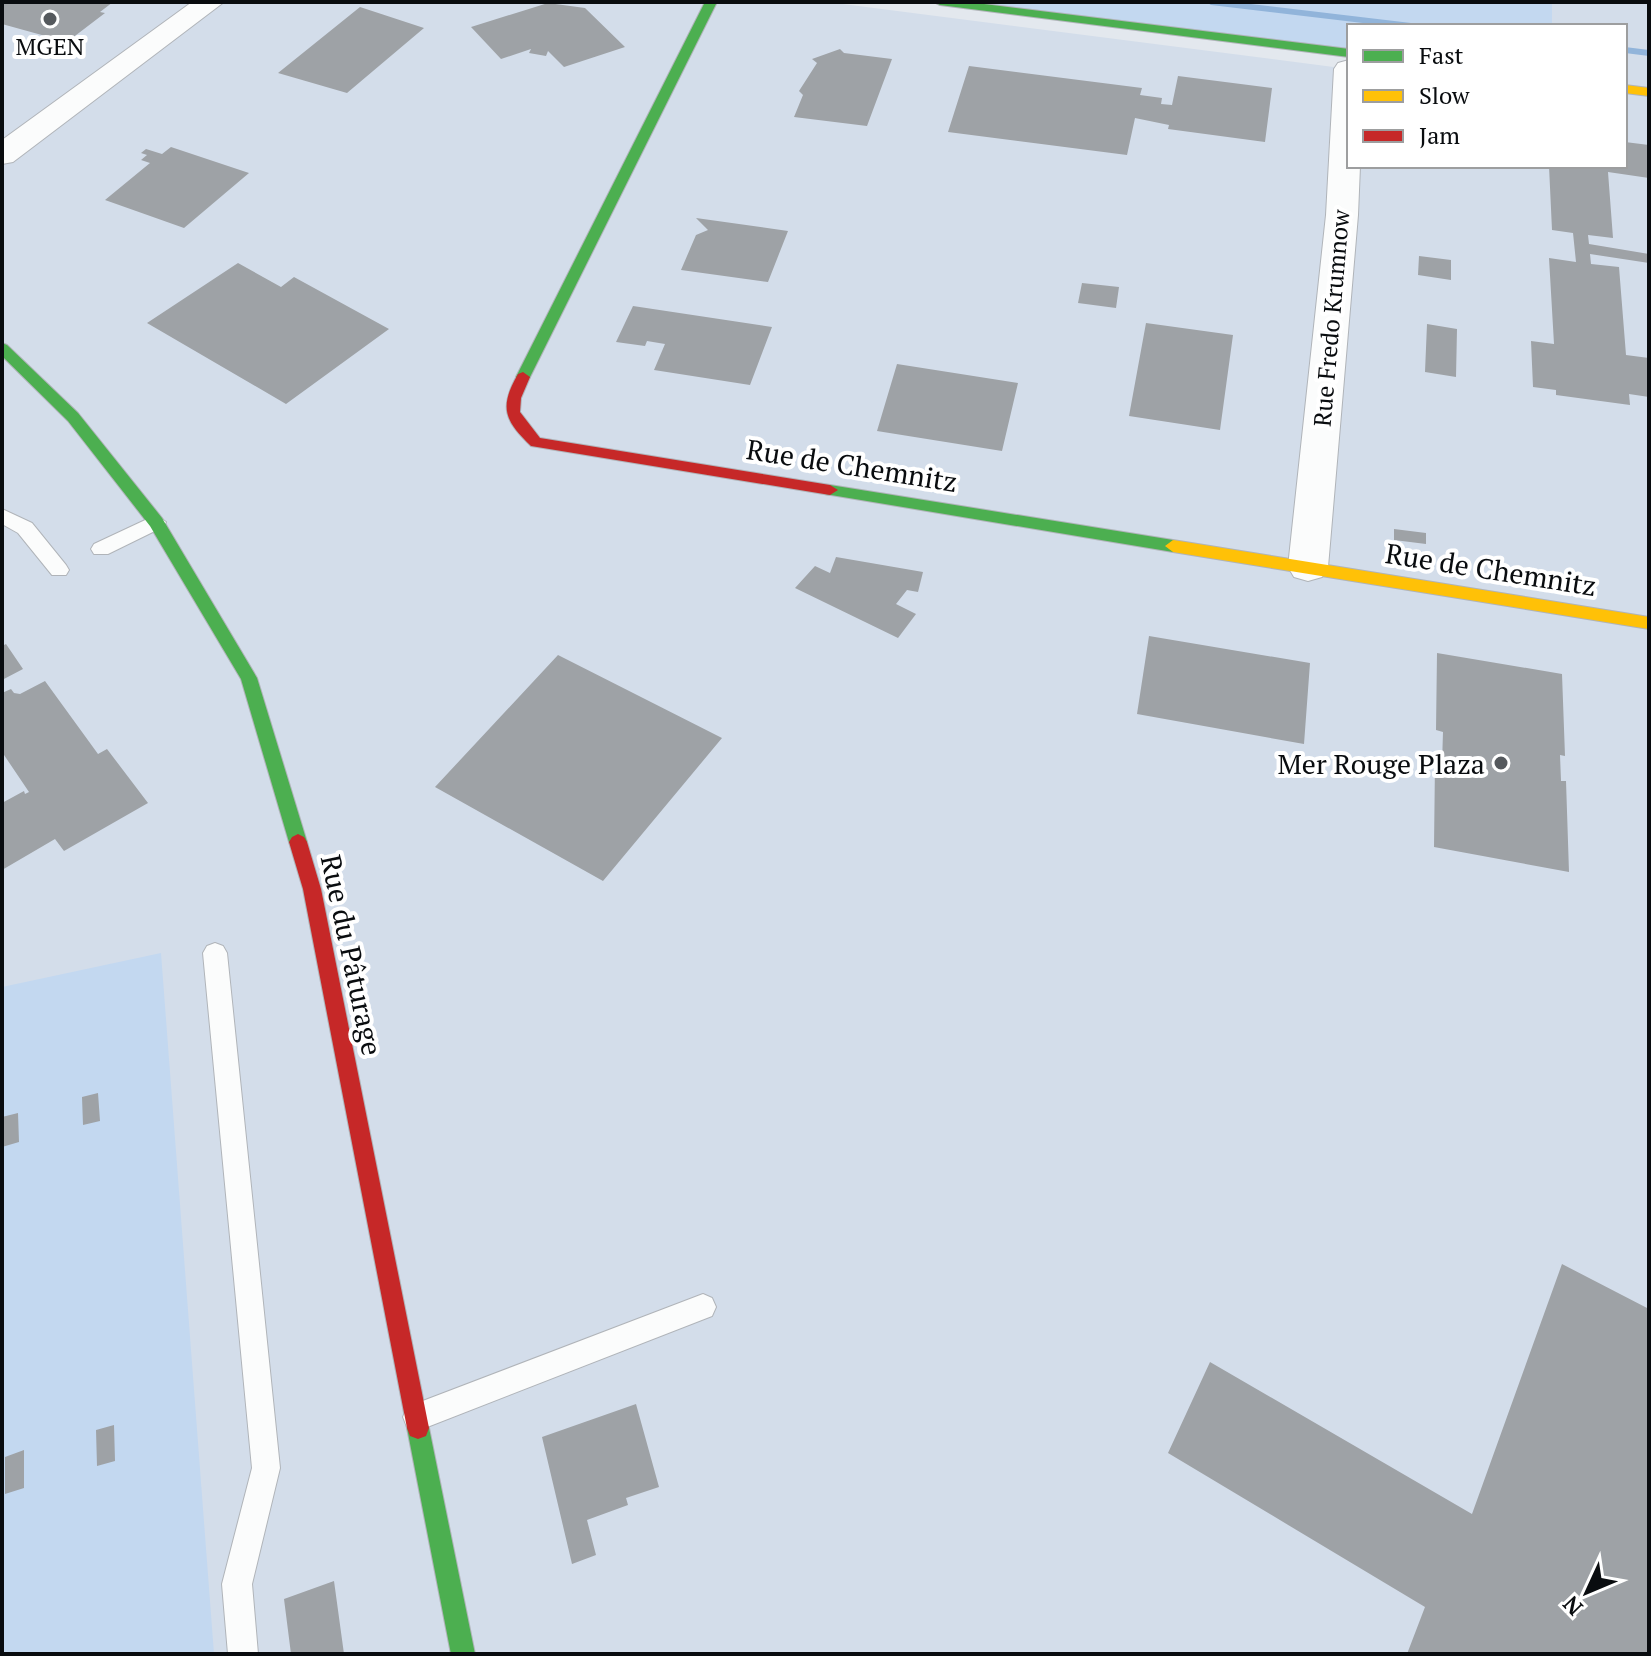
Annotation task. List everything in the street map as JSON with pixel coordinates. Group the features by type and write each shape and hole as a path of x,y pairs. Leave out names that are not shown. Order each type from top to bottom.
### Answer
{"street":[{"path":"2,155 210,2"},
{"name":"Rue de Chemnitz","path":"711,2 511,400 514,422 536,442 1649,623"},
{"path":"940,2 1347,53"},
{"path":"1627,89 1649,92"},
{"name":"Rue Fredo Krumnow","path":"1308,567 1342,215 1347,111"},
{"name":"Rue du Pâturage","path":"2,348 73,417 156,522 249,678 312,889 463,1654"}],"lane":[{"path":"2,516 25,528 59,570"},
{"path":"101,549 156,522"},
{"path":"215,953 266,1468 237,1584 243,1654"},
{"path":"417,1417 703,1307"}],"shaded area":[{"path":"2,2 827,2 1347,69 1347,168 1627,168 1627,24 1552,24 1552,2 1649,2 1649,1654 2,1654"},
{"path":"940,2 1552,2 1552,24 1347,24 1347,53"},
{"path":"161,953 214,1654 2,1654 2,987"}],"building":[{"name":"MGEN","path":"2,2 113,2 100,12 105,13 67,42 2,24"},
{"path":"548,3 585,8 625,47 564,67 548,51 546,56 529,53 531,49 501,59 471,27"},
{"path":"360,7 424,28 347,93 278,73"},
{"path":"840,49 844,53 892,59 867,126 794,117 803,95 799,91 817,63 812,59"},
{"path":"969,66 1142,88 1140,95 1162,98 1161,104 1172,105 1178,76 1272,88 1265,142 1168,129 1169,125 1135,118 1127,155 948,132"},
{"path":"1627,142 1649,145 1649,178 1608,172 1613,238 1588,235 1589,244 1649,254 1649,263 1590,254 1591,264 1619,267 1626,355 1649,358 1649,397 1629,394 1630,405 1556,395 1556,390 1533,387 1531,341 1554,344 1549,258 1576,262 1573,233 1552,230 1549,168 1627,168"},
{"path":"171,147 249,173 184,228 105,200 150,163 141,160 147,155 141,153 146,149 162,154"},
{"path":"696,218 788,231 768,282 681,270 696,235 708,230"},
{"path":"1419,256 1451,260 1451,280 1418,275"},
{"path":"238,263 281,287 294,277 389,329 286,404 147,323"},
{"path":"1082,283 1119,287 1116,308 1078,303"},
{"path":"633,306 772,327 750,385 654,370 665,344 647,341 645,346 616,342"},
{"path":"1146,323 1233,335 1220,430 1129,416"},
{"path":"1427,324 1457,329 1456,377 1425,372"},
{"path":"897,364 1018,383 1002,451 877,431"},
{"path":"1394,529 1426,533 1426,544 1394,540"},
{"path":"836,557 923,572 918,592 907,590 896,604 916,614 898,638 795,588 815,566 830,573"},
{"path":"1149,636 1310,663 1304,744 1137,714"},
{"path":"6,644 23,669 2,680 2,646"},
{"name":"Mer Rouge Plaza","path":"1437,653 1562,674 1565,756 1560,755 1561,781 1566,781 1569,872 1434,847 1435,762 1442,764 1443,732 1436,730"},
{"path":"558,655 722,738 603,881 435,787"},
{"path":"45,681 98,754 107,749 148,803 64,851 55,839 2,870 2,803 24,791 25,794 29,792 2,752 2,693 11,689 20,694"},
{"path":"98,1093 100,1121 83,1125 82,1097"},
{"path":"18,1113 19,1142 2,1147 2,1117"},
{"path":"1562,1264 1649,1309 1649,1654 1407,1654 1425,1607 1168,1453 1210,1362 1472,1514"},
{"path":"636,1404 659,1487 626,1498 628,1505 587,1520 596,1555 572,1564 542,1437"},
{"path":"114,1425 115,1461 97,1466 96,1430"},
{"path":"24,1450 24,1488 5,1494 5,1457"},
{"path":"334,1581 344,1654 291,1654 284,1599"}],"waterway":[{"path":"1211,2 1394,24"},
{"path":"1627,50 1649,53"}],"traffic: fast":[{"path":"523,377 711,2"},
{"path":"940,2 1347,53"},
{"path":"2,348 73,417 156,522 249,678 298,842"},
{"path":"830,490 1173,546"},
{"path":"418,1428 463,1654"}],"traffic: slow":[{"path":"1627,89 1649,92"},
{"path":"1173,546 1649,623"}],"traffic: jam":[{"path":"523,377 514,398 513,412 520,426 536,442 830,490"},
{"path":"298,842 312,889 418,1428"}],"place":[{"name":"MGEN","path":"50,19"},
{"name":"Mer Rouge Plaza","path":"1501,763"}]}
